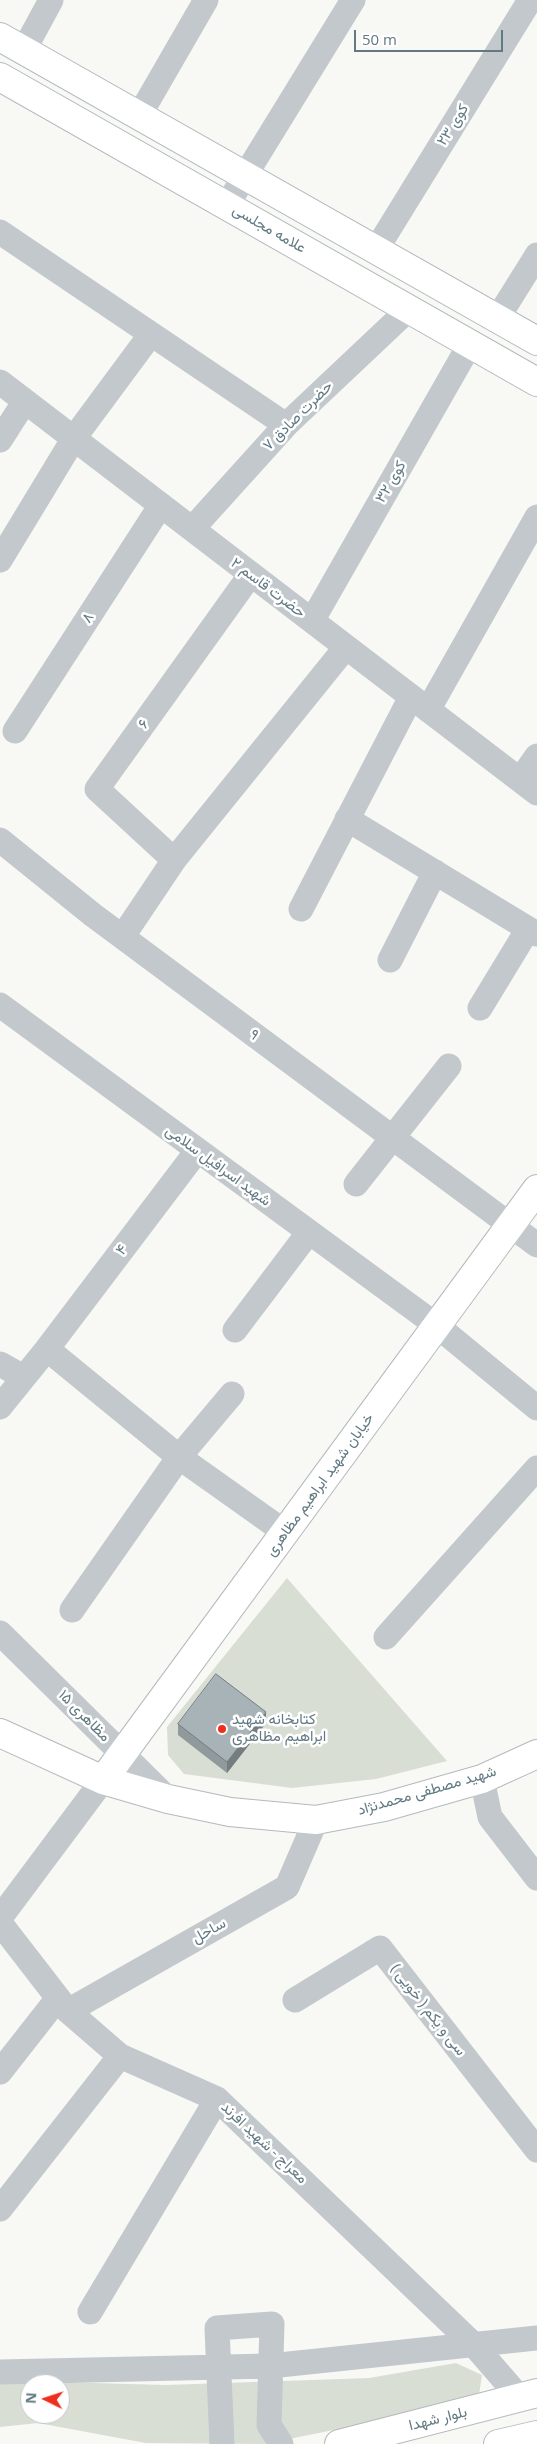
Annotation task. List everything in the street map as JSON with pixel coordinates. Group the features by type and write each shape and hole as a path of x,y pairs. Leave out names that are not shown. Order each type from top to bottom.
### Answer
{"main road":[{"path":"0,37 537,341"},
{"name":"علامه مجلسی","path":"0,77 537,382"},
{"name":"خیابان شهید ابراهیم مظاهری","path":"103,1780 286,1533 436,1325 511,1228 537,1189"},
{"name":"شهید مصطفی محمدنژاد","path":"0,1733 103,1780 168,1800 230,1812 316,1820 384,1807 482,1779 537,1754"},
{"name":"بلوار شهدا","path":"340,2444 528,2396"},
{"path":"498,2444 537,2435"}],"street":[{"path":"24,50 52,0"},
{"path":"139,116 206,0"},
{"path":"227,206 244,175 353,0"},
{"name":"کوی ۲۳","path":"376,250 530,0"},
{"path":"0,232 286,425"},
{"path":"497,319 537,255"},
{"name":"۷ حضرت صادق","path":"192,529 286,425 409,309"},
{"path":"0,560 74,438 151,334"},
{"name":"کوی ۳۲","path":"312,621 470,344"},
{"name":"۲ حضرت قاسم","path":"0,382 528,787"},
{"path":"0,440 24,401"},
{"name":"۸","path":"15,731 161,505"},
{"path":"301,909 347,819 537,517"},
{"name":"۶","path":"174,860 97,789 251,574"},
{"path":"123,936 174,860 346,647"},
{"path":"528,787 537,756"},
{"path":"347,819 533,932 480,1008"},
{"name":"۹","path":"0,840 123,936 511,1228 537,1245"},
{"path":"390,960 435,872"},
{"name":"شهید اسرافیل سلامی","path":"0,1005 436,1325 537,1408"},
{"path":"356,1184 449,1066"},
{"name":"۴","path":"0,1407 47,1349 197,1151"},
{"path":"235,1330 308,1232"},
{"path":"47,1349 179,1457 286,1533"},
{"path":"0,1364 23,1377"},
{"path":"72,1610 179,1457 232,1394"},
{"path":"386,1637 537,1468"},
{"name":"۱۵ مظاهری","path":"0,1633 168,1800"},
{"path":"482,1779 490,1817 537,1878"},
{"path":"0,1918 103,1780"},
{"name":"ساحل","path":"63,2005 287,1887 316,1820"},
{"name":"معراج - شهید افرند","path":"0,1923 63,2005 120,2056 218,2099 528,2396"},
{"name":"سی و یکم ( خویی )","path":"295,2000 380,1948 537,2150"},
{"path":"0,2072 63,2005"},
{"path":"0,2209 120,2056"},
{"path":"90,2312 218,2099"},
{"path":"222,2444 217,2328 272,2324 269,2426 281,2444"},
{"path":"0,2372 270,2366 537,2338"}],"shaded area":[{"path":"287,1578 447,1761 376,1779 292,1788 184,1774 168,1755 167,1727"},
{"path":"456,2363 482,2375 478,2401 264,2444 146,2443 43,2424 70,2424 70,2382 166,2385 369,2378"},
{"path":"20,2383 20,2424 28,2424 0,2427 0,2384"}],"building":[{"name":"کتابخانه شهید ابراهیم مظاهری","path":"216,1674 266,1712 227,1762 178,1724"}],"place":[{"name":"کتابخانه شهید ابراهیم مظاهری","path":"222,1729"}]}
